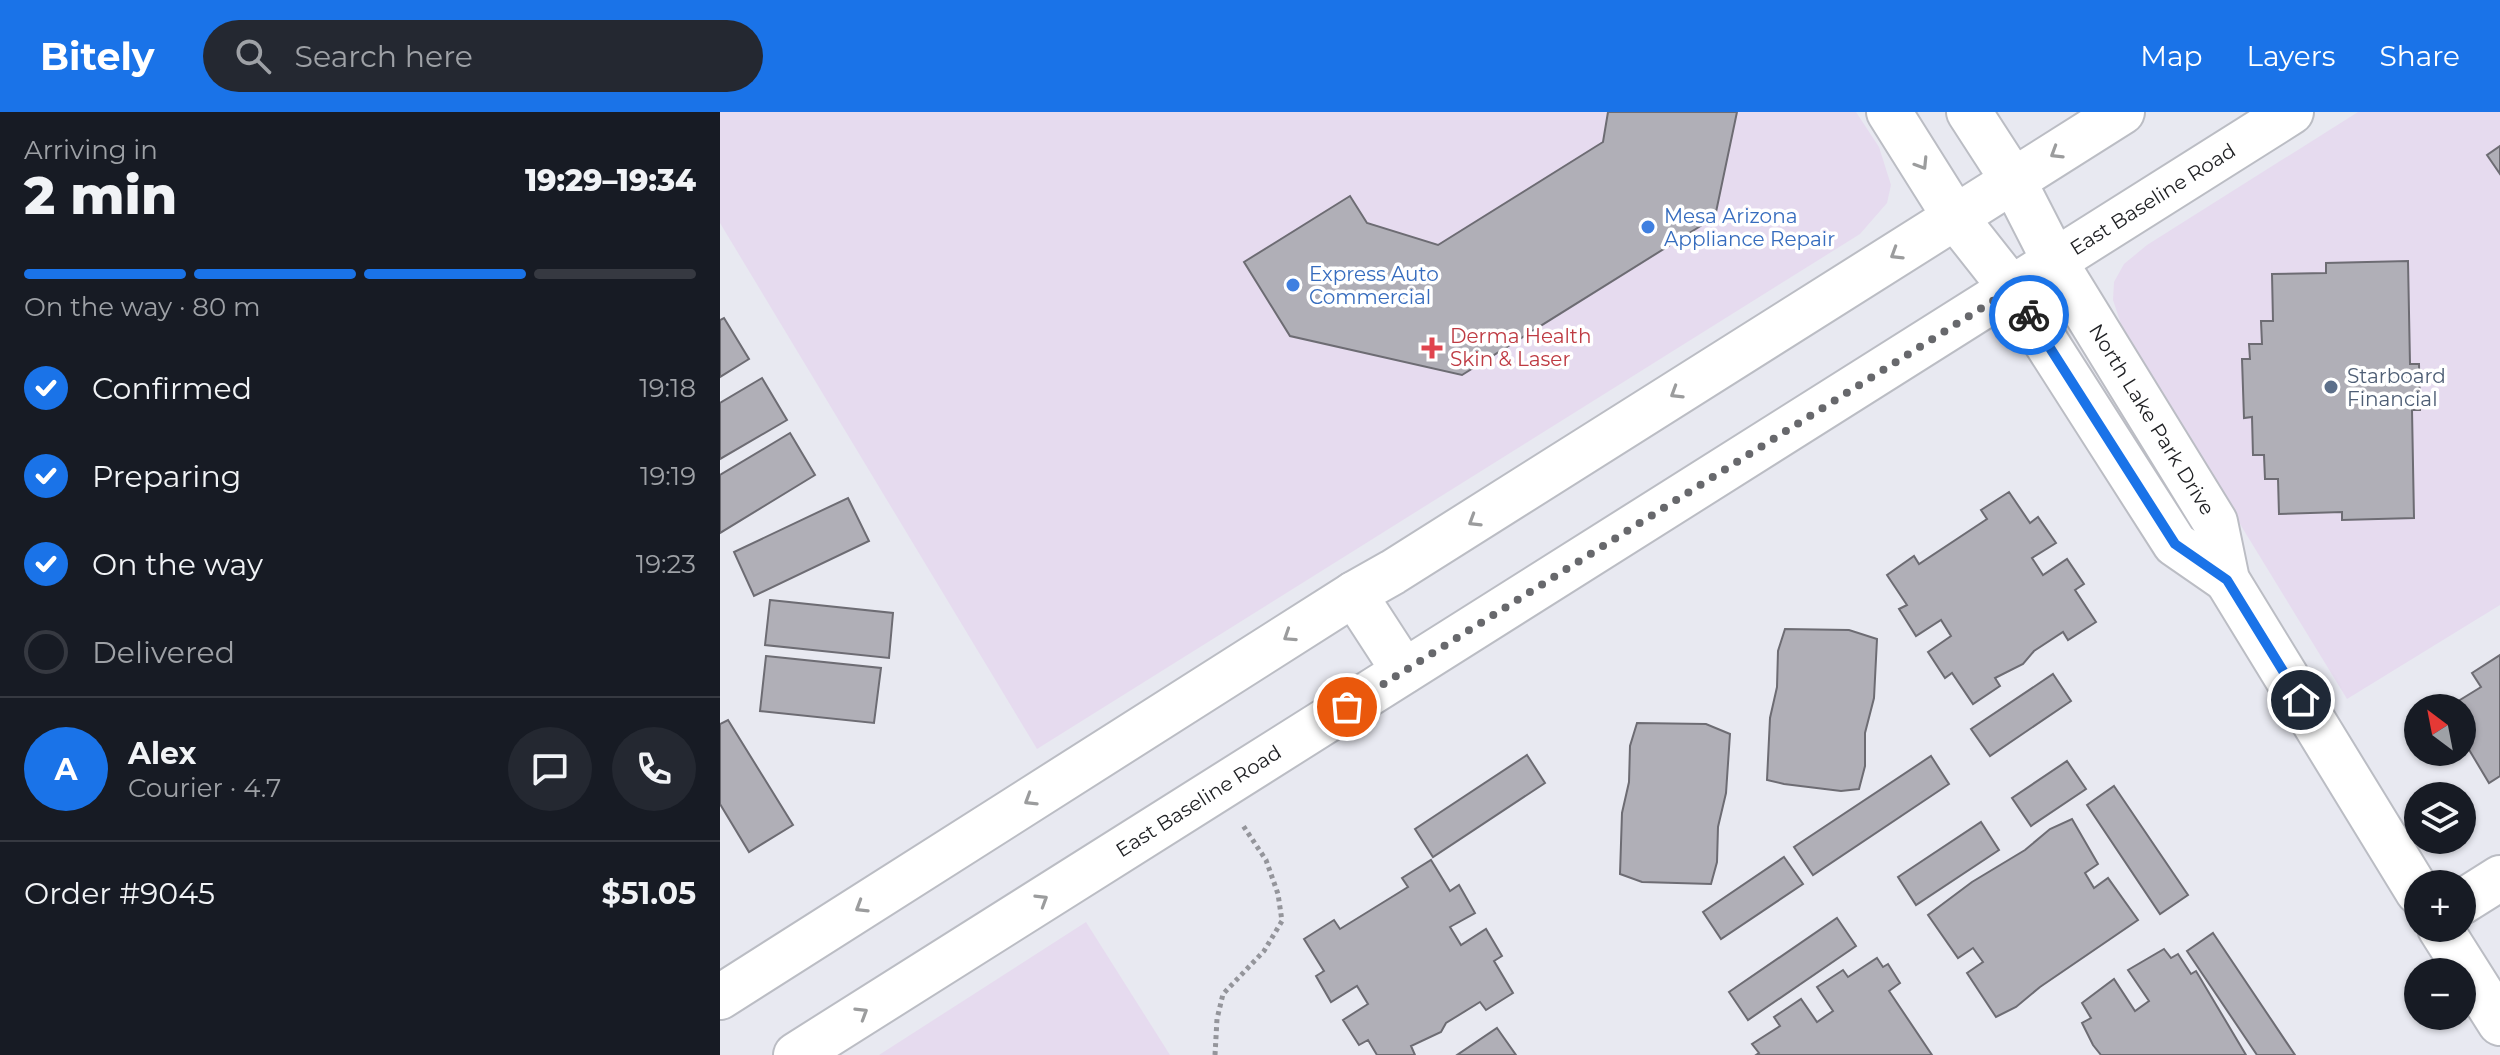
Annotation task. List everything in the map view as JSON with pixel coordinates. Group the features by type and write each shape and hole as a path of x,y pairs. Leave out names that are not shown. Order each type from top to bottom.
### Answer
{"main road":[{"name":"North Lake Park Drive","path":"1889,112 1955,217 2012,289 2175,544 2227,580"},
{"name":"North Lake Park Drive","path":"1969,112 2013,180 2055,262 2215,522 2227,580 2405,870"},
{"path":"720,997 2122,112"},
{"name":"East Baseline Road","path":"796,1055 2291,112"},
{"path":"1354,594 1404,671"},
{"path":"2476,893 2500,878"},
{"path":"2449,942 2500,1023"}],"path":[{"path":"1215,1055 1217,1019 1223,994 1264,951 1282,921 1278,894 1266,860 1219,788"}],"shaded area":[{"path":"720,112 1856,112 1879,147 1891,185 1887,203 1860,234 1037,749 720,223"},
{"path":"2358,112 2500,112 2500,605 2347,699 2125,336 2113,300 2114,282 2124,264 2147,245"},
{"path":"1086,922 1170,1055 879,1055"}],"building":[{"path":"1608,112 1737,112 1715,217 1462,375 1290,336 1244,262 1350,196 1367,223 1438,245 1603,142"},
{"path":"2500,146 2500,174 2487,155"},
{"name":"Starboard Financial","path":"2408,261 2410,364 2419,364 2420,410 2412,410 2414,518 2342,520 2342,512 2279,514 2278,479 2265,479 2264,455 2253,455 2252,417 2244,418 2242,359 2250,359 2249,344 2262,344 2261,321 2273,321 2272,274 2326,273 2326,263"},
{"path":"724,318 749,359 720,377 720,320"},
{"path":"762,378 787,420 720,459 720,403"},
{"path":"790,433 815,475 720,533 720,475"},
{"path":"2009,492 2030,523 2038,517 2056,543 2032,558 2043,575 2067,559 2084,584 2075,590 2096,622 2068,640 2063,632 2034,651 2023,664 1995,678 2000,686 1973,704 1952,673 1945,678 1928,652 1951,636 1941,620 1916,636 1899,609 1907,605 1887,575 1914,556 1919,564 1987,519 1981,510"},
{"path":"848,498 869,541 754,596 734,552"},
{"path":"770,600 893,613 889,658 765,645"},
{"path":"1785,629 1849,630 1877,639 1874,698 1865,733 1865,766 1859,789 1841,791 1767,780 1770,718 1777,687 1778,651"},
{"path":"2500,655 2500,776 2489,783 2476,761 2476,694 2470,694 2481,687 2472,673"},
{"path":"766,656 881,668 874,723 760,711"},
{"path":"2053,674 2071,701 1990,756 1971,729"},
{"path":"728,720 793,825 749,852 720,804 720,724"},
{"path":"1637,723 1706,724 1730,734 1726,793 1711,884 1642,882 1620,874 1622,813 1629,782 1630,746"},
{"path":"1527,755 1545,783 1433,857 1415,829"},
{"path":"1931,756 1949,784 1813,875 1794,847"},
{"path":"2067,761 2086,789 2031,826 2012,798"},
{"path":"2114,786 2188,895 2160,914 2087,805"},
{"path":"2072,819 2098,864 2085,873 2094,888 2108,878 2138,920 2016,1007 1996,1017 1967,973 1983,962 1973,948 1958,958 1928,915 1972,882 2025,850 2050,829"},
{"path":"1981,822 1999,850 1916,905 1898,877"},
{"path":"1784,857 1803,884 1721,939 1703,912"},
{"path":"1431,860 1450,891 1459,885 1475,913 1450,927 1461,945 1486,929 1502,956 1494,961 1513,993 1486,1010 1480,1002 1446,1023 1441,1032 1411,1046 1415,1055 1377,1055 1368,1040 1359,1045 1343,1020 1368,1004 1357,986 1331,1002 1316,976 1324,971 1304,939 1334,920 1340,929 1408,887 1402,878"},
{"path":"1837,918 1856,946 1748,1020 1729,992"},
{"path":"2213,933 2295,1055 2257,1055 2187,951"},
{"path":"2164,949 2171,958 2178,954 2191,974 2196,971 2246,1055 2101,1055 2093,1045 2082,1023 2091,1018 2082,1003 2114,979 2135,1011 2149,1001 2128,970"},
{"path":"1877,958 1883,967 1888,964 1900,983 1889,991 1932,1055 1756,1055 1759,1053 1752,1044 1780,1026 1774,1017 1801,999 1817,1022 1833,1011 1817,987 1843,970 1848,977"},
{"path":"1497,1028 1516,1055 1457,1055"}],"way so far":[{"path":"1347,707 2012,289 2029,315"}],"place":[{"name":"Mesa Arizona Appliance Repair","path":"1648,227"},
{"name":"Express Auto Commercial","path":"1293,285"},
{"name":"Derma Health Skin & Laser","path":"1432,348"},
{"name":"Starboard Financial","path":"2331,387"}],"route":[{"path":"2029,315 2175,544 2227,580 2301,700"}]}
